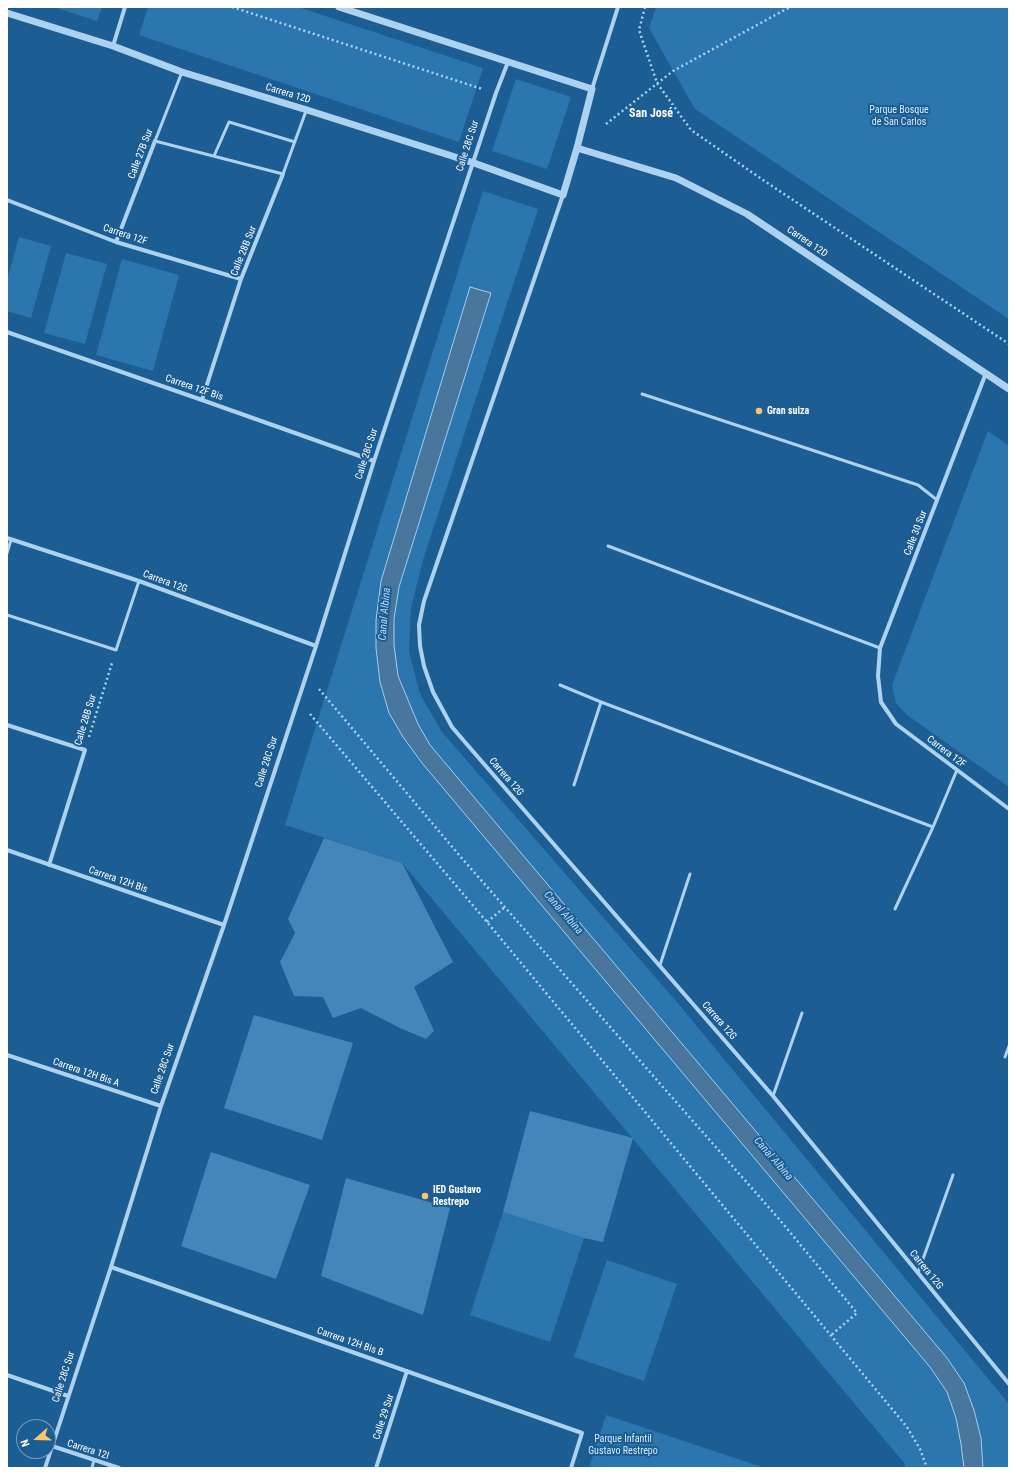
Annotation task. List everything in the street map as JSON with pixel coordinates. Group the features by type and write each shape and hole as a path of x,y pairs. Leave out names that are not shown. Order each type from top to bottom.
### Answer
{"street":[{"path":"112,46 125,7"},
{"path":"339,7 592,89"},
{"path":"563,195 592,89 618,7"},
{"name":"Carrera 12D","path":"7,13 112,46 182,72 474,163 563,195"},
{"name":"Calle 28C Sur","path":"56,1434 112,1267 161,1106 224,925 316,646 374,462 496,93 508,62"},
{"name":"Calle 27B Sur","path":"116,242 155,140"},
{"name":"Carrera 12D","path":"577,148 676,178 747,214 1009,389"},
{"name":"Calle 28B Sur","path":"202,400 241,279 283,174"},
{"name":"Carrera 12G","path":"563,195 424,601 419,625 420,646 424,666 433,692 452,727 773,1096 1009,1384"},
{"name":"Carrera 12F","path":"7,200 116,242 241,279"},
{"name":"Carrera 12F Bis","path":"7,332 374,462"},
{"name":"Calle 30 Sur","path":"881,702 878,676 880,648 986,373"},
{"name":"Carrera 12G","path":"9,539 139,581 316,646"},
{"name":"Carrera 12F","path":"881,702 896,724 1009,809"},
{"path":"7,725 85,750"},
{"name":"Calle 28B Sur","path":"49,865 85,750"},
{"name":"Carrera 12H Bis","path":"7,850 224,925"},
{"name":"Carrera 12H Bis A","path":"7,1055 161,1106"},
{"name":"Carrera 12H Bis B","path":"112,1267 582,1433 571,1468"},
{"name":"Calle 29 Sur","path":"376,1468 407,1371"},
{"path":"7,1375 68,1396"},
{"name":"Carrera 12I","path":"56,1447 119,1468"}],"lane":[{"name":"Calle 27B Sur","path":"155,140 182,72"},
{"name":"Calle 28B Sur","path":"283,174 307,110"},
{"path":"214,156 228,122 295,142"},
{"path":"155,140 283,174"},
{"path":"642,394 918,485 937,500"},
{"path":"7,554 9,539"},
{"path":"608,546 880,648"},
{"path":"7,615 116,650 139,581"},
{"path":"560,685 601,702 933,827"},
{"path":"574,784 601,702"},
{"path":"894,909 933,827 957,770"},
{"path":"660,965 690,874"},
{"path":"773,1096 802,1013"},
{"path":"1005,1057 1009,1046"},
{"path":"918,1273 953,1175"},
{"path":"92,1468 94,1460"}],"path":[{"path":"232,7 496,93"},
{"path":"645,7 639,30 657,83 691,130 763,180 1009,344"},
{"path":"606,124 673,71 790,7"},
{"name":"Calle 28B Sur","path":"85,750 116,650"},
{"path":"306,675 505,907 774,1213 857,1313 830,1336"},
{"path":"298,700 487,922 907,1427 920,1449 927,1468"},
{"path":"487,922 505,907"}],"green space":[{"path":"54,7 102,7 97,21"},
{"path":"148,7 298,7 483,68 459,142 139,35"},
{"name":"Parque Bosque de San Carlos","path":"656,7 1009,7 1009,319 695,109 649,28"},
{"path":"516,79 571,97 547,169 492,151"},
{"path":"483,191 538,209 423,560 411,608 409,651 420,694 442,732 676,1001 1009,1404 1009,1468 904,1468 905,1464 402,863 285,825"},
{"path":"19,237 51,246 31,318 7,311 7,280"},
{"path":"66,253 107,264 85,344 44,333"},
{"path":"122,259 179,275 153,371 96,355"},
{"path":"988,431 1009,446 1009,787 907,715 896,703 892,685"},
{"path":"503,1212 584,1238 550,1342 470,1315"},
{"path":"607,1260 677,1284 644,1381 574,1357"},
{"name":"Parque Infantil Gustavo Restrepo","path":"606,1415 765,1468 589,1468"}],"water":[{"name":"Canal Albina","path":"470,287 491,293 399,587 394,619 394,645 398,676 418,724 430,745 947,1358 964,1383 974,1410 981,1438 983,1468 964,1468 956,1418 947,1392 930,1367 422,763 403,737 389,713 380,682 376,648 376,620 381,581"}],"building":[{"path":"324,838 402,863 453,962 414,987 434,1031 426,1039 400,1028 361,1008 333,1018 323,997 294,996 280,962 295,933 288,919"},
{"path":"254,1015 353,1043 322,1140 224,1108"},
{"path":"530,1111 633,1138 603,1242 584,1238 503,1212"},
{"path":"211,1152 310,1185 276,1279 181,1246"},
{"path":"346,1178 450,1208 423,1315 321,1276"}],"place":[{"name":"Gran suiza","path":"759,411"},
{"name":"IED Gustavo Restrepo","path":"425,1196"}],"district":[{"name":"San José","path":"651,114"}]}
